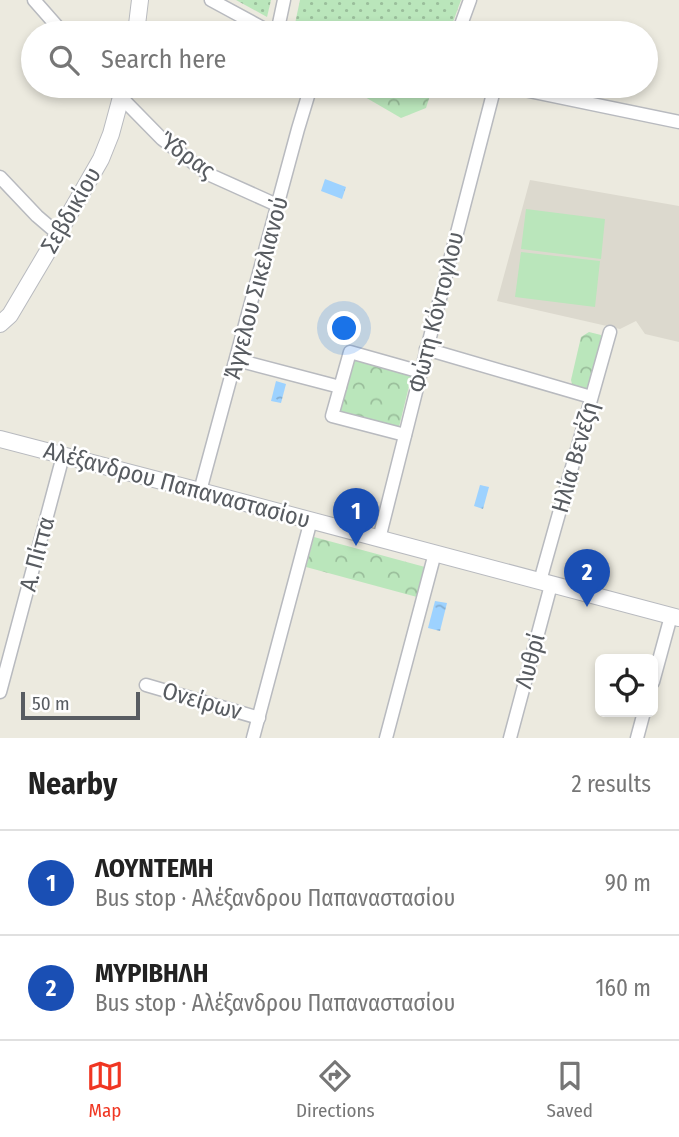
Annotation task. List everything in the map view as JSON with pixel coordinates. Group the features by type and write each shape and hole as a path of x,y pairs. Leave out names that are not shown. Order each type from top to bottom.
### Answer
{"street":[{"path":"34,0 52,21"},
{"path":"137,21 140,0"},
{"path":"211,0 252,21"},
{"path":"278,21 284,0"},
{"path":"462,21 470,0"},
{"name":"Σεβδικίου","path":"0,324 10,315 101,159 111,134 118,98"},
{"name":"Ύδρας","path":"126,98 162,139 208,174 278,205"},
{"name":"Άγγελου Σικελιανού","path":"201,491 308,98"},
{"name":"Φώτη Κόντογλου","path":"380,539 426,349 492,98"},
{"path":"563,98 679,122"},
{"path":"0,177 58,234"},
{"name":"Ηλία Βενέζη","path":"546,583 610,332"},
{"path":"426,349 592,397"},
{"path":"405,435 332,416 350,352 421,372"},
{"path":"237,360 341,387"},
{"name":"Αλέξανδρου Παπαναστασίου","path":"0,439 675,617"},
{"name":"Α. Πίττα","path":"0,692 63,456"},
{"path":"253,738 311,520"},
{"path":"386,738 435,554"},
{"name":"Λυθρί","path":"509,738 546,583"},
{"path":"658,667 675,617"},
{"name":"Ονείρων","path":"146,685 259,718"},
{"path":"637,738 643,717"}],"shaded area":[{"path":"530,180 679,206 679,342 645,334 636,321 620,329 497,301"}],"green space":[{"path":"236,0 271,0 267,17"},
{"path":"300,0 461,0 453,21 296,21"},
{"path":"367,98 429,98 426,108 401,118"},
{"path":"526,209 605,219 601,259 521,249"},
{"path":"521,252 600,261 595,307 515,297"},
{"path":"589,332 602,337 588,389 584,391 573,388 571,380 581,337"},
{"path":"352,358 412,374 399,427 338,413"},
{"path":"314,537 425,567 417,597 306,567"}],"water":[{"path":"325,179 346,187 342,199 321,191"},
{"path":"276,381 286,384 281,403 271,401"},
{"path":"480,485 489,487 483,509 474,506"},
{"path":"435,601 447,603 440,631 428,628"}],"place":[{"name":"ΛΟΥΝΤΕΜΗ","path":"356,546"},
{"name":"ΜΥΡΙΒΗΛΗ","path":"587,607"}]}
